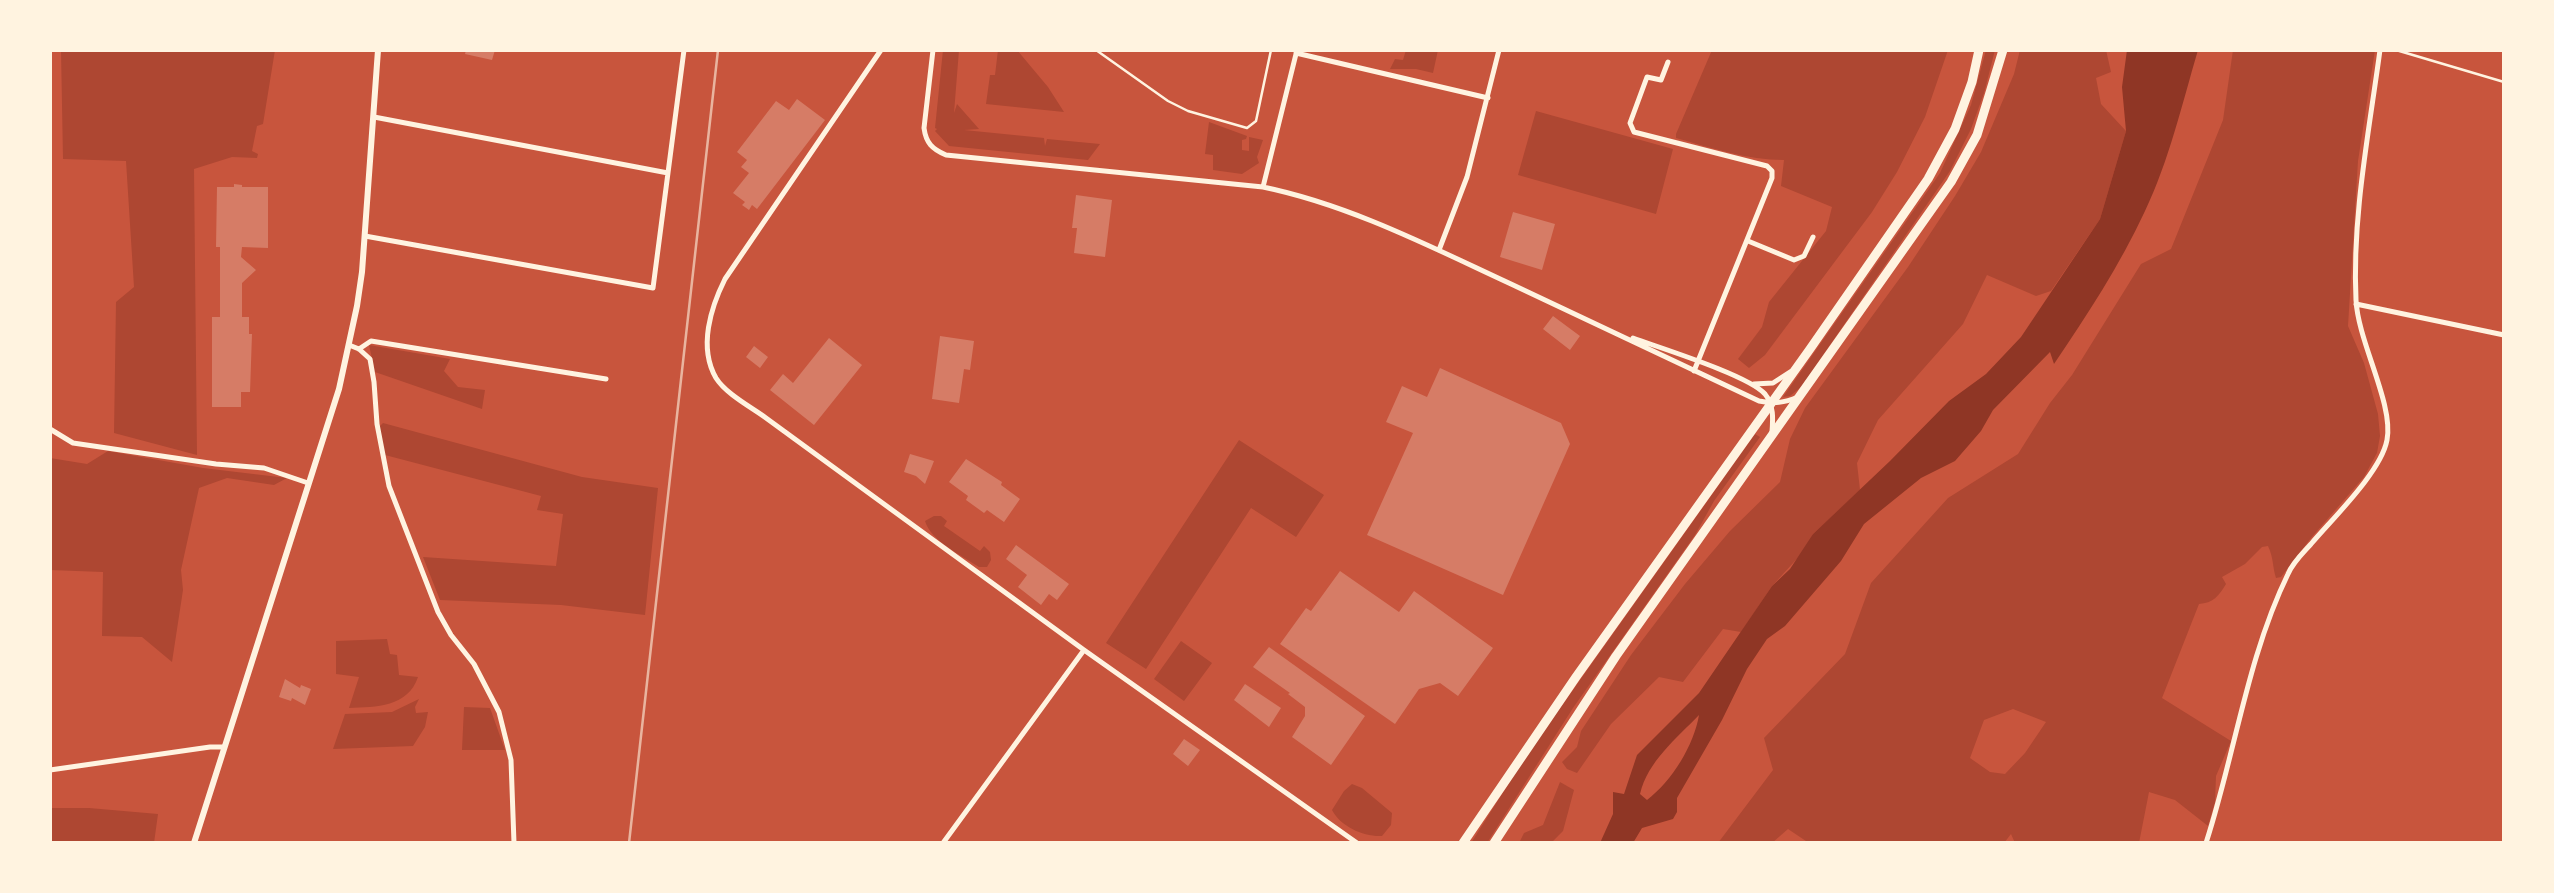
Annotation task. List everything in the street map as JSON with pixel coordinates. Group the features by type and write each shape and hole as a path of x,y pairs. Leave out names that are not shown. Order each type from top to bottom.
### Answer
{"main road":[{"path":"1464,843 1576,677 1928,179 1956,128 1980,50"},
{"path":"1494,843 1616,656 1951,182 1977,135 2003,50"}],"street":[{"path":"194,843 339,390 362,272 378,50"},
{"path":"365,236 653,288 684,50"},
{"path":"881,50 725,278 710,316 708,342 716,379 1084,650 1356,843"},
{"path":"933,50 924,128 925,139 933,150 946,155 1290,192 1439,250 1759,401 1786,402 1802,395"},
{"path":"1439,250 1467,177 1499,50"},
{"path":"2206,843 2267,619 2290,568 2372,472 2387,443 2388,418 2356,304 2356,236 2380,50"},
{"path":"1263,187 1296,52 1488,98"},
{"path":"1668,62 1660,80 1647,76 1630,122 1634,132 1767,166 1772,171 1748,241 1694,371"},
{"path":"374,117 668,173"},
{"path":"1748,241 1794,260 1804,256 1813,237"},
{"path":"2356,304 2504,335"},
{"path":"1606,329 1762,390 1771,404 1770,440"},
{"path":"359,349 372,341 606,379"},
{"path":"349,345 370,359 376,424 388,486 438,612 474,664 499,712 511,760 514,843"},
{"path":"1750,384 1772,383 1796,368"},
{"path":"1759,401 1763,414"},
{"path":"50,429 73,443 264,468 308,483"},
{"path":"943,843 1084,650"},
{"path":"50,770 224,747"}],"lane":[{"path":"1096,50 1168,101 1246,128 1256,122 1272,50"}],"path":[{"path":"2396,50 2504,82"}],"shaded area":[{"path":"61,50 275,50 263,124 257,126 252,151 258,154 257,158 232,157 194,169 197,455 114,433 116,302 134,287 126,161 63,159"},
{"path":"943,50 959,50 954,113 957,104 979,129 964,130 1044,138 1045,146 1047,139 1100,144 1088,160 949,146 935,131"},
{"path":"998,50 1017,50 1064,112 986,104"},
{"path":"1406,50 1438,50 1433,73 1390,69 1395,59 1403,60"},
{"path":"1712,50 1948,50 1925,117 1872,212 1765,355 1749,368 1738,359 1762,327 1769,302 1826,231 1832,207 1781,186 1784,160 1743,156 1676,138"},
{"path":"1986,50 1995,50 1984,93 1950,171 1801,387 1783,397 1940,173 1971,105"},
{"path":"2020,50 2106,50 2111,72 2096,78 2101,104 2126,131 2100,219 2051,291 2036,296 1987,275 1963,324 1878,420 1857,463 1860,490 1813,534 1805,550 1772,586 1741,632 1723,629 1683,682 1659,677 1611,724 1577,773 1567,769 1562,762 1577,747 1581,731 1631,655 1730,531 1780,482 1790,439 1805,408 1908,267 1981,152"},
{"path":"2127,50 2198,50 2154,192 2114,270 2054,364 2050,352 1993,410 1955,461 1921,478 1864,524 1841,561 1785,626 1767,639 1677,798 1673,819 1642,828 1633,843 1600,843 1613,814 1613,792 1624,794 1637,755 1699,693 1772,586 1790,569 1813,534 1949,401 1986,374 2021,337 2100,219 2126,131 2122,87","holes":["1699,715 1673,773 1647,800 1640,794 1656,761"]},
{"path":"2233,50 2375,50 2358,161 2348,326 2364,363 2378,414 2377,453 2364,477 2281,577 2276,578 2268,546 2262,547 2245,564 2222,577 2226,584 2215,598 2199,604 2162,698 2231,741 2216,776 2215,802 2208,826 2175,800 2149,792 2139,843 2015,843 2011,834 2004,843 1809,843 1788,829 1772,843 1718,843 1773,770 1764,738 1845,654 1871,583 1948,498 2018,454 2141,264 2171,249 2223,120","holes":["2013,709 2046,722 2005,774 1990,772 1970,758 1984,720"]},
{"path":"1536,111 1673,149 1656,214 1518,175"},
{"path":"1209,122 1247,136 1242,140 1242,150 1249,151 1249,137 1263,140 1259,163 1242,174 1213,170 1213,155 1205,154"},
{"path":"369,345 450,359 444,371 458,387 485,390 482,409 375,372"},
{"path":"383,423 582,477 658,488 645,615 561,605 440,600 423,557 556,566 563,514 537,510 541,496 385,455 379,427"},
{"path":"1755,434 1760,437 1573,708 1487,843 1471,843 1526,756"},
{"path":"1239,440 1324,495 1296,537 1251,508 1146,669 1106,643"},
{"path":"108,451 287,478 274,485 227,478 199,488 181,570 183,590 172,662 142,637 102,636 103,572 50,570 50,458 87,464"},
{"path":"941,516 947,521 944,526 980,551 984,546 990,552 987,567 979,567 933,535 925,521"},
{"path":"387,639 390,654 397,655 399,675 418,677 413,687 390,703 349,708 359,677 336,674 336,641"},
{"path":"1181,641 1212,663 1184,701 1154,679"},
{"path":"419,699 416,713 428,712 425,727 413,746 333,749 345,714 392,712"},
{"path":"464,707 490,708 505,750 462,750"},
{"path":"1560,782 1574,790 1563,831 1551,843 1519,843 1524,833 1543,825"},
{"path":"1352,784 1392,813 1391,825 1382,836 1354,830 1332,810"},
{"path":"52,808 158,814 154,843 50,843"}],"building":[{"path":"466,50 495,50 492,60 465,54"},
{"path":"797,99 825,120 757,209 752,205 749,210 733,193 749,173 741,167 747,160 737,152 776,101 789,110"},
{"path":"217,187 268,187 268,248 242,247 241,257 256,270 242,283 242,317 249,317 252,334 250,392 241,392 241,407 212,407 212,317 220,317"},
{"path":"1076,195 1112,200 1105,257 1074,253"},
{"path":"1513,212 1555,224 1542,270 1500,257"},
{"path":"1553,316 1580,336 1570,350 1543,329"},
{"path":"940,336 974,341 970,370 964,369 959,403 932,399"},
{"path":"829,338 862,365 814,425 770,390 783,374 793,383"},
{"path":"754,346 768,357 760,368 746,357"},
{"path":"1440,368 1561,423 1570,444 1503,595 1367,535 1413,433 1386,422 1402,386 1427,397"},
{"path":"910,454 934,461 925,484 904,472"},
{"path":"966,459 1020,499 1004,522 966,500 968,496 949,482"},
{"path":"1016,545 1069,584 1057,600 1049,594 1041,605 1018,587 1027,575 1006,559"},
{"path":"1340,571 1399,612 1414,591 1493,648 1458,696 1440,683 1419,689 1395,724 1280,644"},
{"path":"1269,647 1365,716 1331,765 1292,737 1305,716 1305,707 1253,667"},
{"path":"285,679 300,688 301,685 311,689 305,705 279,697"},
{"path":"1245,684 1281,708 1269,727 1234,700"},
{"path":"1184,739 1200,750 1188,766 1173,754"}],"railway":[{"path":"629,843 718,50"}]}
